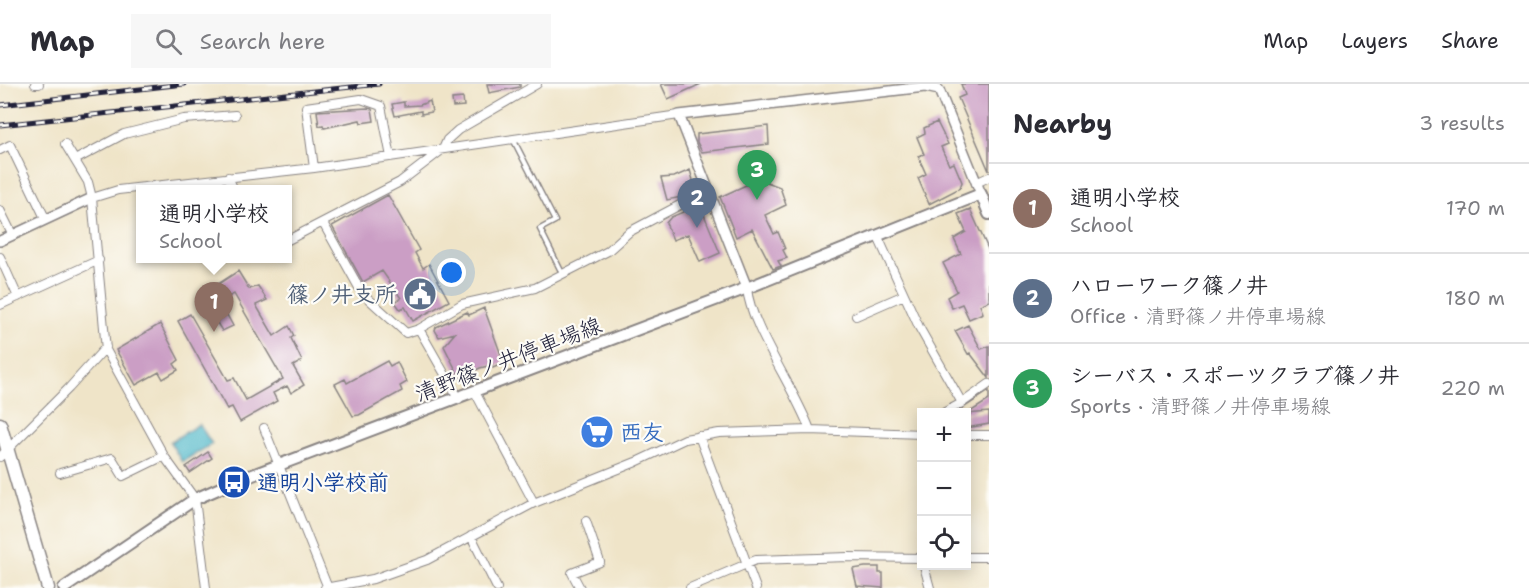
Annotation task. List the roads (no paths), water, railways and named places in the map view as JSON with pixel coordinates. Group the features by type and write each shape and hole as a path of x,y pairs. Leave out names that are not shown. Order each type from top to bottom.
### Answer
{"main road":[{"path":"978,188 989,214"},
{"name":"清野篠ノ井停車場線","path":"64,588 195,499 878,237 978,188"},
{"path":"0,424 4,453 48,588"}],"street":[{"path":"292,238 400,182 443,149 447,140 458,130 537,84"},
{"path":"160,185 314,168 513,138 885,88 925,87 940,87 978,188 989,177"},
{"path":"314,168 306,107 361,99 381,106 391,157"},
{"path":"75,160 124,134 184,119 235,116"},
{"path":"679,116 710,189 747,288 748,301 802,407 810,430"},
{"path":"65,144 88,182 92,198 106,347 123,383 164,456 195,499 206,588"},
{"path":"0,150 10,145 45,218"},
{"path":"228,177 232,185"},
{"path":"0,240 92,198 118,190 136,188"},
{"path":"322,223 362,293 406,333 419,329 462,304 490,296 527,291 608,251 629,232 710,189"},
{"path":"0,210 12,234"},
{"path":"878,237 904,295 962,403"},
{"path":"0,257 18,297"},
{"path":"0,305 99,261"},
{"path":"856,316 904,295"},
{"path":"419,329 459,399"},
{"path":"4,453 106,347"},
{"path":"953,408 989,384"},
{"path":"475,392 534,503"},
{"path":"264,428 327,588 373,579 427,560 534,503 636,462 685,439 719,433 810,430 917,433"},
{"path":"971,435 989,435"},
{"path":"699,436 756,588"},
{"path":"60,473 112,458 123,476 164,456"},
{"path":"580,588 572,573 600,562 586,521"},
{"path":"471,536 497,588"},
{"path":"690,588 756,561 848,557 917,558"},
{"path":"971,557 989,557"},
{"path":"925,570 930,588"}],"lane":[{"path":"513,138 555,221 540,230 562,273"}],"water":[{"path":"199,424 212,444 182,462 170,442"}],"railway":[{"path":"0,105 184,84"},
{"path":"0,125 379,84"}],"place":[{"name":"シーバス・スポーツクラブ篠ノ井","path":"757,200"},
{"name":"ハローワーク篠ノ井","path":"697,228"},
{"name":"篠ノ井支所","path":"420,294"},
{"name":"通明小学校","path":"214,332"},
{"name":"西友","path":"597,432"},
{"name":"通明小学校前","path":"234,482"}]}
